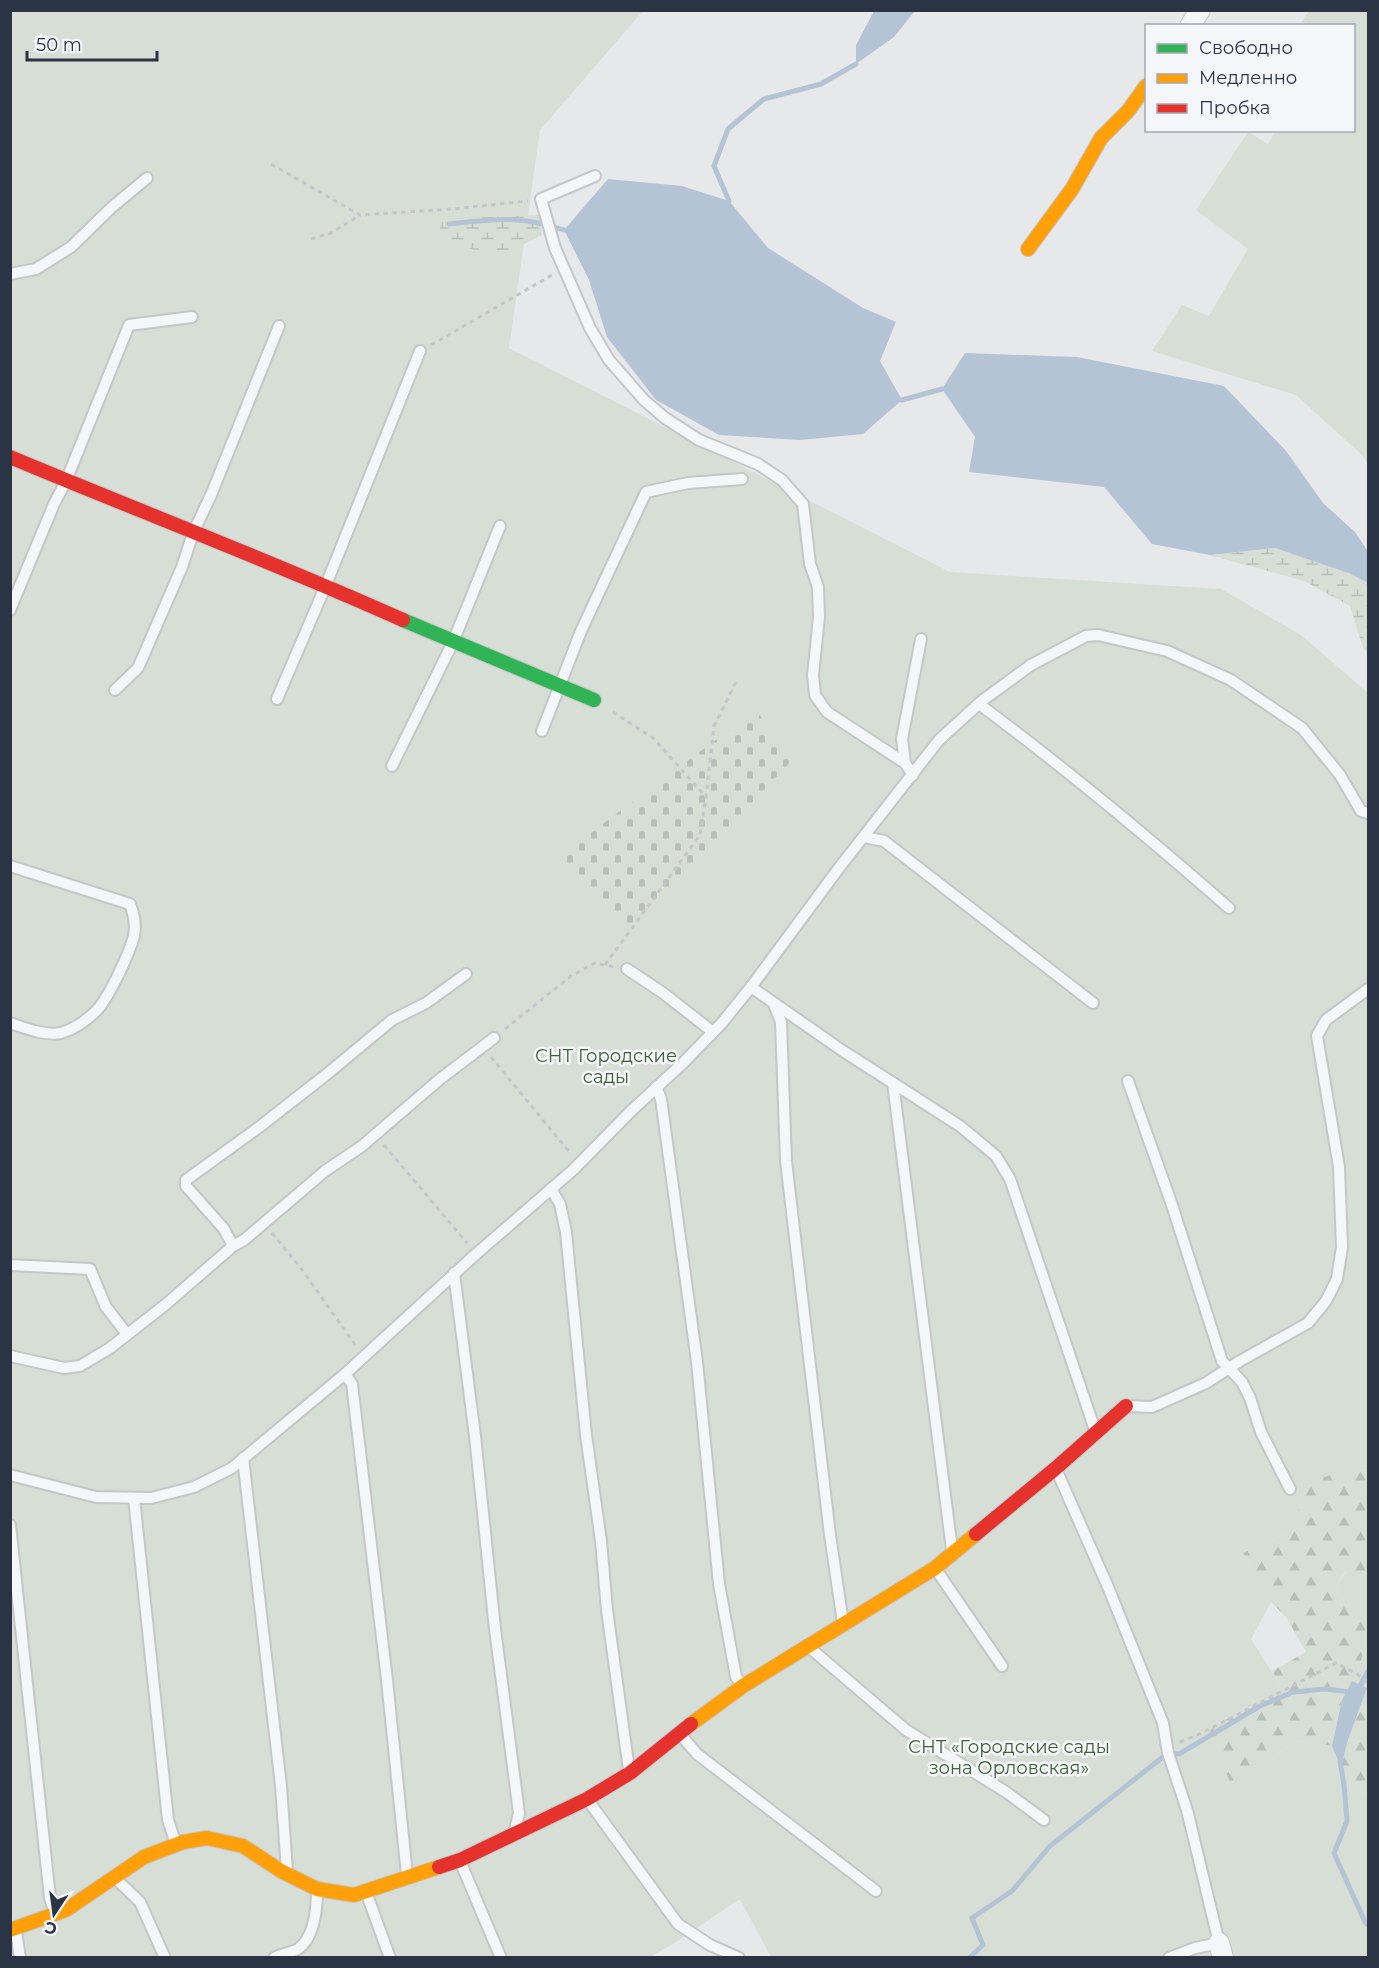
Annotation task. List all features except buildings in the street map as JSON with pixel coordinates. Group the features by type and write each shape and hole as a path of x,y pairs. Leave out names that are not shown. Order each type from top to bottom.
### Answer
{"street":[{"path":"1191,24 1200,10"},
{"path":"1028,249 1072,189 1101,138 1128,111 1145,87"},
{"path":"10,457 326,585 453,642 594,700"},
{"path":"13,1930 66,1910 144,1857 176,1844 207,1838 243,1846 287,1874 317,1889 354,1895 460,1860 587,1799 630,1773 679,1733 743,1686 935,1568 1056,1468 1126,1406"}],"lane":[{"path":"595,176 541,200 555,248 590,328 609,360 644,400 665,418 699,440 758,464 782,480 803,504 810,564 818,587 819,617 813,675 815,695 827,712 905,763 913,775"},
{"path":"10,274 36,268 71,247 147,177"},
{"path":"10,610 54,504 66,481 129,325 192,317"},
{"path":"115,690 138,668 182,567 193,533 211,495 279,326"},
{"path":"277,699 326,585 420,351"},
{"path":"542,731 581,631 646,492 688,483 742,479"},
{"path":"392,766 453,642 500,526"},
{"path":"10,1474 96,1497 151,1498 194,1487 232,1468 345,1374 454,1273 579,1164 713,1032 751,987 839,868 939,740 979,704 1031,665 1086,636 1098,634 1167,651 1231,680 1302,728 1340,775 1361,811 1368,813"},
{"path":"905,763 902,739 921,639"},
{"path":"979,704 1023,736 1145,835 1229,908"},
{"path":"864,837 884,841 1093,1002"},
{"path":"10,866 130,904 135,914 134,935 117,976 98,1010 77,1026 59,1033 32,1031 10,1023"},
{"path":"627,969 663,993 713,1032"},
{"path":"233,1246 224,1229 186,1186 186,1180 310,1088 392,1020 426,1003 466,974"},
{"path":"751,987 960,1126 996,1156 1010,1179 1096,1433"},
{"path":"1126,1406 1152,1407 1206,1383 1308,1323 1326,1301 1337,1279 1341,1247 1339,1167 1317,1036 1326,1020 1368,989"},
{"path":"774,1004 781,1022 786,1161 830,1535 844,1624"},
{"path":"10,1356 64,1368 80,1366 128,1334 165,1305 325,1171 375,1136 440,1079 494,1038"},
{"path":"1128,1081 1173,1205 1222,1361 1242,1382 1261,1432 1290,1489"},
{"path":"893,1083 952,1552"},
{"path":"656,1087 661,1099 697,1362 719,1584 736,1677 743,1686"},
{"path":"551,1189 560,1204 566,1232 586,1435 601,1541 619,1706 630,1773"},
{"path":"10,1265 90,1269 106,1307 128,1334"},
{"path":"454,1273 476,1436 495,1629 519,1813 515,1833"},
{"path":"345,1374 352,1384 387,1680 407,1879"},
{"path":"243,1458 281,1786 287,1874"},
{"path":"1056,1468 1108,1587 1163,1723 1167,1748 1186,1810 1221,1950 1195,1948 1169,1958"},
{"path":"134,1498 168,1820 176,1844"},
{"path":"10,1525 50,1898 55,1914"},
{"path":"935,1568 1002,1666"},
{"path":"808,1646 906,1730 1005,1792 1044,1820"},
{"path":"679,1733 697,1754 876,1891"},
{"path":"587,1799 678,1924 710,1945 739,1958"},
{"path":"460,1860 501,1958"},
{"path":"115,1878 140,1902 165,1958"},
{"path":"274,1958 298,1949 308,1936 314,1920 317,1889"},
{"path":"366,1891 390,1958"},
{"path":"13,1930 20,1958"}],"path":[{"path":"271,164 360,214"},
{"path":"311,239 331,233 360,214 452,209 541,200"},
{"path":"420,351 564,268"},
{"path":"605,965 700,835 714,726 737,680"},
{"path":"594,700 653,738 705,797"},
{"path":"494,1038 571,976 595,963 627,969"},
{"path":"483,1047 579,1164"},
{"path":"375,1136 476,1254"},
{"path":"264,1223 303,1271 363,1358"},
{"path":"1167,1748 1202,1733 1336,1663 1357,1674 1368,1683"}],"green space":[{"name":"СНТ Городские сады","path":"11,11 643,11 540,130 509,348 950,572 1221,589 1301,635 1368,693 1368,1466 1356,1465 1302,1526 1243,1553 1271,1602 1251,1639 1280,1685 1210,1730 1235,1795 1254,1771 1295,1741 1338,1747 1344,1785 1368,1796 1368,1957 771,1957 740,1899 648,1958 11,1958"},
{"path":"1309,11 1368,11 1368,464 1362,455 1296,395 1152,351 1182,305 1209,316 1248,249 1196,210 1248,132 1268,144 1275,132 1355,132 1355,24 1301,24"},
{"path":"540,215 542,235 509,252 482,253 439,237 441,219"},
{"path":"1275,548 1351,574 1368,583 1368,654 1363,648 1350,606 1304,581 1210,555"},
{"path":"756,710 792,760 629,935 561,855"},
{"path":"1356,1465 1368,1466 1368,1572 1357,1585 1346,1571 1335,1586 1348,1609 1368,1618 1368,1630 1359,1669 1342,1700 1332,1746 1295,1741 1254,1771 1235,1796 1210,1730 1280,1685 1272,1671 1306,1652 1286,1617 1271,1602 1243,1553 1302,1526 1298,1513 1304,1485"},
{"path":"1347,1571 1357,1585 1368,1572 1368,1618 1348,1609 1335,1586"},
{"path":"1368,1630 1368,1689 1352,1681 1359,1669"},
{"path":"1367,1688 1368,1796 1344,1785 1341,1767"}],"water":[{"path":"874,11 915,11 894,37 856,64 856,45"},
{"path":"608,179 682,186 729,201 768,248 863,308 896,322 880,361 902,400 863,434 800,440 719,435 656,400 607,337 589,280 564,230"},
{"path":"965,353 1077,357 1224,386 1286,451 1323,503 1355,532 1368,552 1368,583 1351,574 1275,548 1210,555 1152,544 1104,487 969,472 975,437 942,389"},
{"path":"1352,1681 1367,1688 1341,1767 1332,1746 1342,1700"}],"waterway":[{"path":"729,201 714,166 728,129 764,99 821,84 856,64"},
{"path":"449,224 520,220 564,230"},
{"path":"902,400 942,389"},
{"path":"1358,1690 1368,1671"},
{"path":"969,1958 983,1945 972,1918 1012,1891 1050,1846 1168,1753 1179,1754 1260,1706 1293,1692 1325,1689 1351,1692"},
{"path":"1340,1761 1347,1821 1334,1853 1368,1925"}],"traffic: fast":[{"path":"403,620 594,700"}],"traffic: slow":[{"path":"1028,249 1072,189 1101,138 1128,111 1145,87"},
{"path":"691,1724 743,1686 935,1568 976,1534"},
{"path":"10,1930 66,1910 144,1857 183,1842 207,1838 243,1846 281,1871 317,1889 354,1895 439,1867"}],"traffic: jam":[{"path":"10,457 403,620"},
{"path":"976,1534 1126,1406"},
{"path":"439,1867 460,1860 587,1799 630,1773 691,1724"}],"park label":[{"name":"СНТ «Городские сады зона Орловская»","path":"1009,1757"}]}
